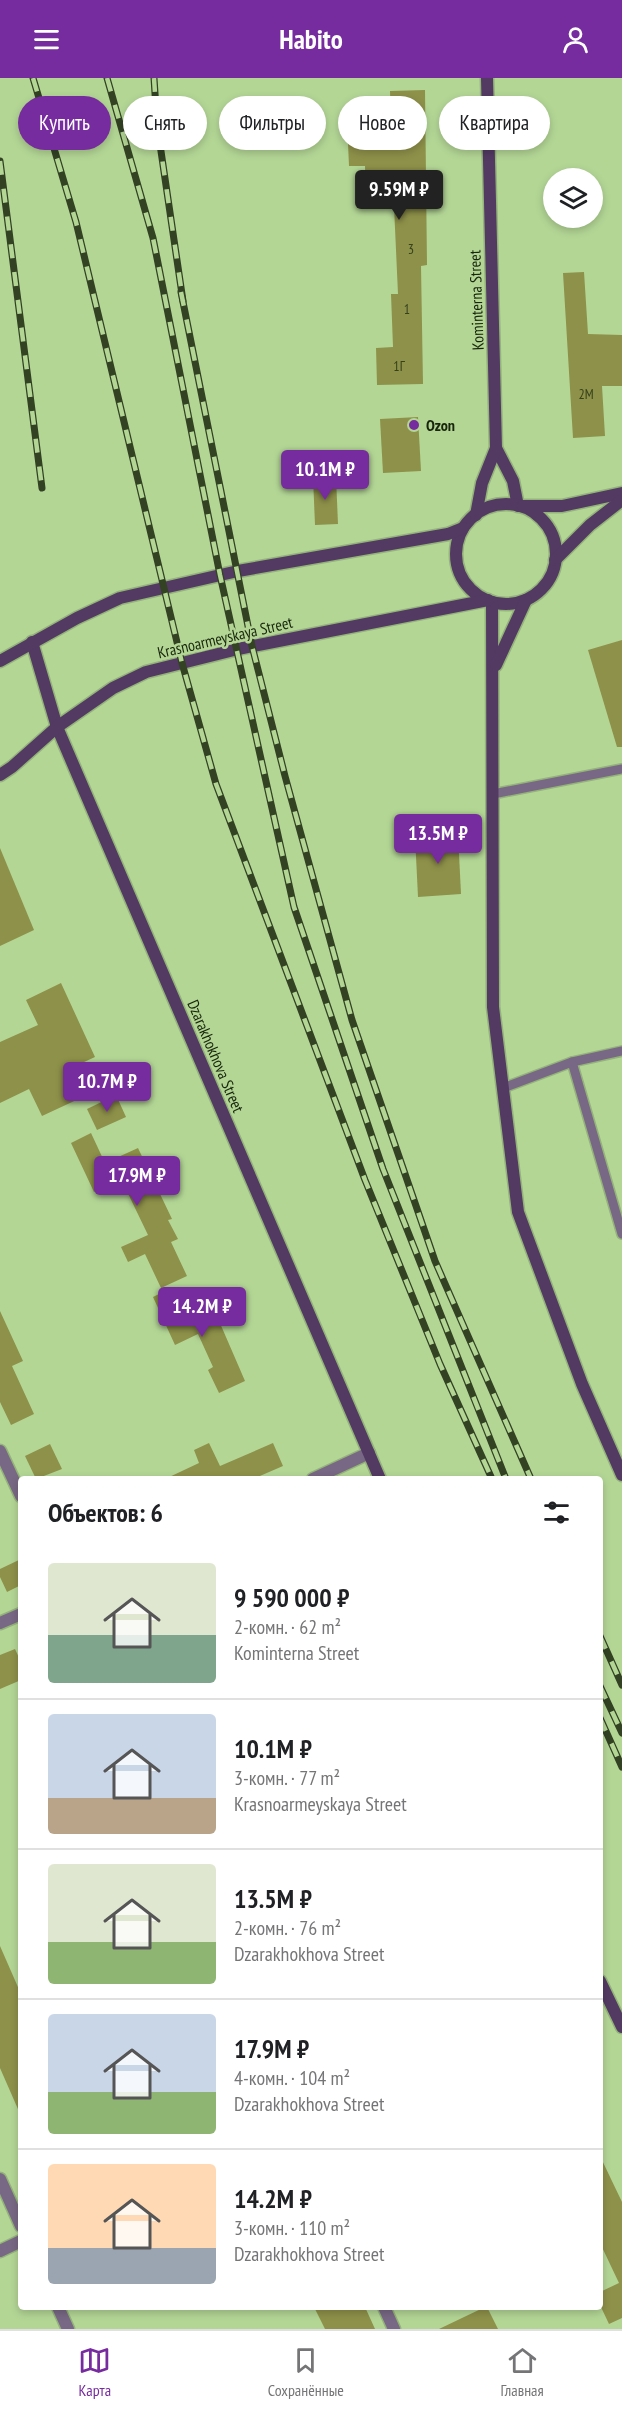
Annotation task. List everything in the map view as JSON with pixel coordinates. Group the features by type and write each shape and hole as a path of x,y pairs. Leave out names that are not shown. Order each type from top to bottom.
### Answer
{"street":[{"name":"Kominterna Street","path":"476,514 482,483 496,448 487,78"},
{"name":"Kominterna Street","path":"496,448 513,481 519,506"},
{"path":"622,493 562,506 496,505 476,514 464,528 458,543 458,566 469,586 490,601 494,669 493,1007 518,1212 582,1384 622,1475"},
{"path":"555,560 590,525 622,500"},
{"path":"494,669 526,600 546,584 555,560 555,543 548,527 536,514 519,506"},
{"path":"0,661 77,618 120,598 238,571 448,534 464,528"},
{"name":"Krasnoarmeyskaya Street","path":"0,775 57,727 113,688 146,672 238,649 490,601 506,604 526,600"},
{"name":"Dzarakhokhova Street","path":"32,642 57,727 379,1476"},
{"path":"0,1451 18,1490"},
{"path":"319,1476 369,1453"},
{"path":"0,1623 18,1615"},
{"path":"603,1987 622,2027"},
{"path":"0,2180 18,2219"},
{"path":"0,2251 18,2242"},
{"path":"59,2310 68,2329"},
{"path":"385,2310 394,2329"}],"lane":[{"path":"494,794 622,769"},
{"path":"503,1088 572,1062 622,1051"},
{"path":"572,1062 622,1234"}],"building":[{"path":"425,90 425,96 390,96 390,91"},
{"path":"348,150 426,150 427,265 421,266 423,384 377,385 376,348 393,347 391,294 398,294 394,206 366,207 365,166 349,166"},
{"path":"584,272 588,334 622,335 622,386 602,386 605,436 573,438 563,273"},
{"path":"418,417 421,471 383,473 380,419"},
{"path":"313,477 336,477 338,524 315,525"},
{"path":"622,640 622,747 617,747 588,650"},
{"path":"458,834 461,894 418,897 415,836"},
{"path":"0,848 34,930 0,946"},
{"path":"61,983 95,1057 71,1068 85,1096 42,1116 29,1089 0,1103 0,1042 38,1025 26,1000"},
{"path":"116,1095 126,1117 97,1130 87,1109"},
{"path":"91,1133 105,1163 138,1148 172,1219 168,1220 178,1239 171,1242 187,1276 161,1288 145,1254 128,1262 121,1247 148,1235 121,1179 94,1192 71,1143"},
{"path":"173,1287 188,1318 213,1307 245,1381 219,1393 208,1370 213,1367 198,1334 175,1345 153,1297"},
{"path":"0,1311 23,1361 12,1366 34,1414 11,1425 0,1402"},
{"path":"209,1443 220,1466 273,1443 283,1466 260,1476 171,1476 199,1463 194,1450"},
{"path":"50,1444 62,1469 44,1476 35,1476 25,1456"},
{"path":"18,1560 18,1586 7,1592 0,1577 0,1569"},
{"path":"15,1649 18,1656 18,1681 0,1689 0,1655"},
{"path":"0,1946 18,1987 18,2109 0,2068"},
{"path":"603,2162 622,2202 622,2318 609,2324 602,2310 603,2291 619,2283 603,2249"},
{"path":"316,2310 366,2310 375,2329 325,2329"},
{"path":"479,2310 488,2310 498,2329 439,2329"}],"railway":[{"path":"33,78 76,222 182,663 216,784 365,1180 440,1364 491,1476"},
{"path":"107,78 153,238 220,575 294,907 383,1169 505,1476"},
{"path":"154,78 157,124 183,301"},
{"path":"0,161 42,488"},
{"path":"181,292 252,646 352,1020 435,1261 530,1476"},
{"path":"603,1643 622,1685"},
{"path":"603,1692 622,1733"},
{"path":"603,1725 622,1767"}],"place":[{"name":"Ozon","path":"414,425"}]}
